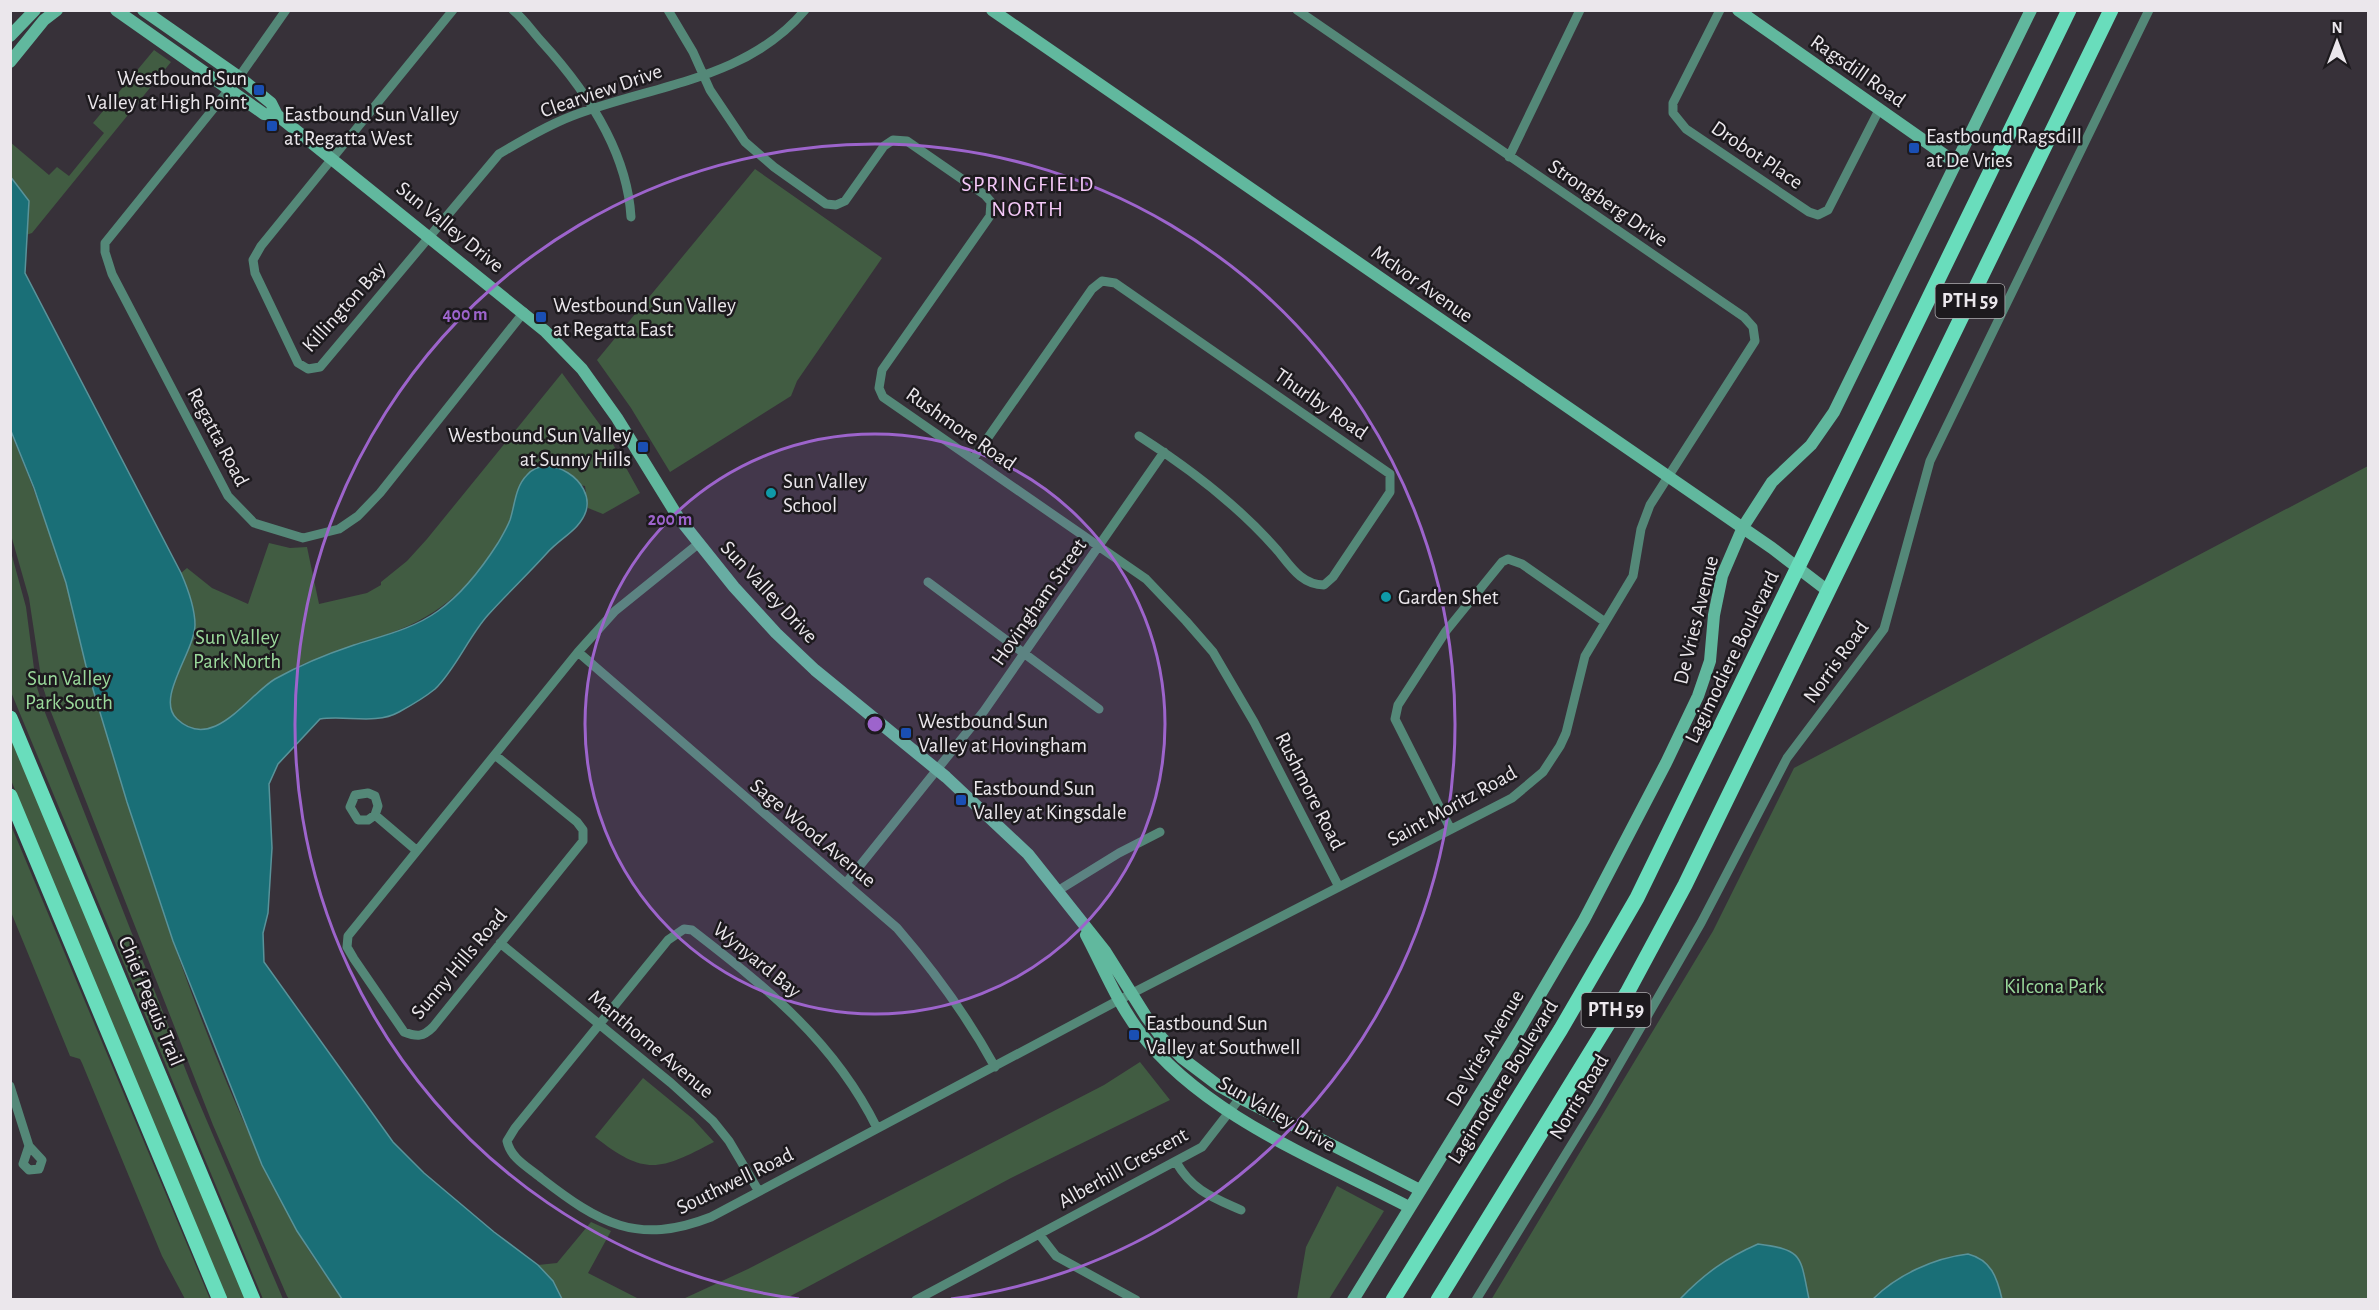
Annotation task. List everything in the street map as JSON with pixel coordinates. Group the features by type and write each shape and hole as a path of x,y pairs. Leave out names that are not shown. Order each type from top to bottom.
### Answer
{"main road":[{"name":"Lagimodiere Boulevard","path":"1393,1299 1613,942 1662,848 1800,567 2070,10"},
{"name":"PTH 59","path":"1438,1299 1627,993 1718,820 2111,10"},
{"name":"Chief Peguis Trail","path":"10,718 253,1299"},
{"path":"10,795 220,1299"}],"street":[{"path":"10,36 34,10"},
{"path":"10,62 45,20 57,10"},
{"name":"Sun Valley Drive","path":"116,10 234,83"},
{"name":"Sun Valley Drive","path":"143,10 234,83 264,114 277,115 524,312 582,369 617,418 648,472 698,544 734,587 787,644 937,769 1028,854 1059,890 1105,951 1157,1031 1182,1058 1240,1098 1420,1190"},
{"name":"Regatta Road","path":"286,10 234,83 105,243 105,252 112,274 214,471 238,509 254,524 303,538 339,529 357,516 380,493 524,312"},
{"path":"332,158 453,10"},
{"path":"513,10 570,72 594,108 630,187 632,217"},
{"path":"668,10 704,74"},
{"name":"Clearview Drive","path":"429,236 500,154 533,133 594,108 727,68 759,52 787,30 806,10"},
{"name":"McIvor Avenue","path":"992,10 1743,527 1800,567 1828,591"},
{"name":"Strongberg Drive","path":"1297,10 1744,317 1753,327 1755,340 1668,477"},
{"path":"1509,157 1580,10"},
{"name":"Drobot Place","path":"1720,10 1673,103 1673,113 1686,129 1809,212 1818,215 1828,210 1879,110"},
{"name":"Ragsdill Road","path":"1738,10 1956,163"},
{"name":"De Vries Avenue","path":"1353,1299 1584,920 1666,763 1698,696 1710,662 1714,615 1722,576 1743,527 1772,482 1811,445 1834,412 2031,10"},
{"name":"Norris Road","path":"1476,1299 1596,1105 1695,933 1787,758 1884,629 1930,461 2149,10"},
{"name":"Rushmore Road","path":"704,74 731,124 745,142 774,167 825,204 836,205 845,201 884,146 893,140 906,141 985,195 991,202 990,216 879,379 879,388 883,397 1146,579 1213,652 1254,722 1339,886"},
{"name":"Killington Bay","path":"332,158 261,246 253,261 255,273 298,363 308,369 320,368 429,236"},
{"name":"Thurlby Road","path":"973,459 1092,289 1102,281 1115,283 1390,474 1392,484 1390,492 1333,577 1324,585 1312,585 1298,574 1242,512 1164,452 1139,436"},
{"name":"Hovingham Street","path":"846,883 984,711 1164,452"},
{"name":"Saint Moritz Road","path":"1119,1000 1512,798 1543,772 1566,733 1581,667 1633,576 1641,530 1650,505 1668,477"},
{"name":"Sunny Hills Road","path":"495,756 577,822 583,830 583,841 425,1035 416,1036 404,1032 354,959 347,948 348,936 578,652 615,611 698,544"},
{"path":"1450,828 1395,719 1398,705 1446,631 1503,562 1508,559 1522,564 1605,622"},
{"path":"928,582 1099,709"},
{"name":"Sage Wood Avenue","path":"578,652 897,928 935,972 969,1020 995,1067"},
{"path":"375,815 416,850"},
{"path":"1059,890 1119,853 1160,832"},
{"name":"Sun Valley Drive","path":"1071,908 1119,1000 1139,1031 1187,1082 1230,1113 1409,1208"},
{"name":"Wynyard Bay","path":"600,1024 668,940 684,929 692,930 792,1012 821,1043 850,1081 877,1128"},
{"name":"Manthorne Avenue","path":"500,943 600,1024 713,1121 729,1141 758,1191"},
{"name":"Southwell Road","path":"600,1024 510,1134 507,1141 515,1157 582,1209 605,1222 631,1228 672,1230 711,1217 1119,1000"},
{"path":"10,1086 29,1146"},
{"name":"Alberhill Crescent","path":"916,1299 1202,1147 1240,1098"},
{"path":"1176,1162 1186,1179 1194,1186 1241,1210"},
{"path":"1039,1234 1056,1256 1136,1299"}],"green space":[{"path":"154,50 171,62 32,233 26,235 29,201 11,176 10,142 49,175 57,167 69,176 104,133 93,123"},
{"path":"755,169 882,258 797,381 791,396 670,472 631,408 597,360"},
{"name":"Sun Valley Park North","path":"562,373 609,437 640,493 603,514 588,508 585,486 526,475 520,486 509,522 496,548 465,586 434,612 402,629 296,668 239,713 217,726 194,729 177,719 172,710 173,688 195,626 193,606 181,573 187,568 212,588 248,604 269,543 290,548 307,547 319,604 367,593 381,585 381,582 407,561 427,539"},
{"name":"Sun Valley Park South","path":"10,431 59,562 84,656 130,810 203,1024 262,1162 301,1238 342,1299 289,1299 287,1296 213,1125 51,712 42,684 29,598 11,535"},
{"name":"Kilcona Park","path":"2368,466 2368,1299 1491,1300 1713,931 1794,768"},
{"path":"11,552 26,607 36,684 44,710 192,1086 283,1299 263,1299 11,692"},
{"path":"10,732 247,1299 227,1299 39,850 11,780"},
{"path":"10,823 210,1299 185,1299 162,1256 82,1063 80,1059 70,1056 11,912"},
{"path":"1140,1062 1170,1100 1011,1178 785,1299 683,1299 748,1269 1104,1085"},
{"path":"643,1078 693,1119 714,1142 680,1159 653,1165 641,1164 628,1159 595,1137"},
{"path":"1337,1186 1384,1211 1329,1299 1297,1299 1306,1247"},
{"path":"591,1222 611,1231 588,1273 639,1299 562,1299 553,1281 538,1265 557,1263"}],"water":[{"path":"10,176 29,201 25,273 189,592 195,625 189,649 177,675 170,700 171,710 177,719 190,728 204,729 217,726 284,674 334,652 408,627 438,611 463,589 492,552 509,523 520,485 536,468 546,466 557,468 577,480 584,489 587,500 583,518 488,615 435,689 390,716 370,719 320,719 278,764 269,784 272,848 268,913 263,933 264,962 393,1142 424,1173 494,1232 538,1265 553,1281 562,1299 342,1299 297,1231 262,1165 173,941 127,802 86,666 66,583 34,488 11,431"},
{"path":"1758,1244 1784,1249 1797,1258 1804,1273 1809,1299 1680,1299 1716,1267"},
{"path":"1968,1254 1982,1260 1992,1270 2002,1299 1873,1299 1893,1282 1917,1269 1942,1259"}],"place":[{"name":"Westbound Sun Valley at High Point","path":"259,90"},
{"name":"Eastbound Sun Valley at Regatta West","path":"272,126"},
{"name":"Eastbound Ragsdill at De Vries","path":"1914,148"},
{"name":"Westbound Sun Valley at Regatta East","path":"541,317"},
{"name":"Westbound Sun Valley at Sunny Hills","path":"643,447"},
{"name":"Sun Valley School","path":"771,493"},
{"name":"Garden Shet","path":"1386,597"},
{"name":"Westbound Sun Valley at Hovingham","path":"906,733"},
{"name":"Eastbound Sun Valley at Kingsdale","path":"961,800"},
{"name":"Eastbound Sun Valley at Southwell","path":"1134,1035"}],"district":[{"name":"SPRINGFIELD NORTH","path":"1028,196"}]}
